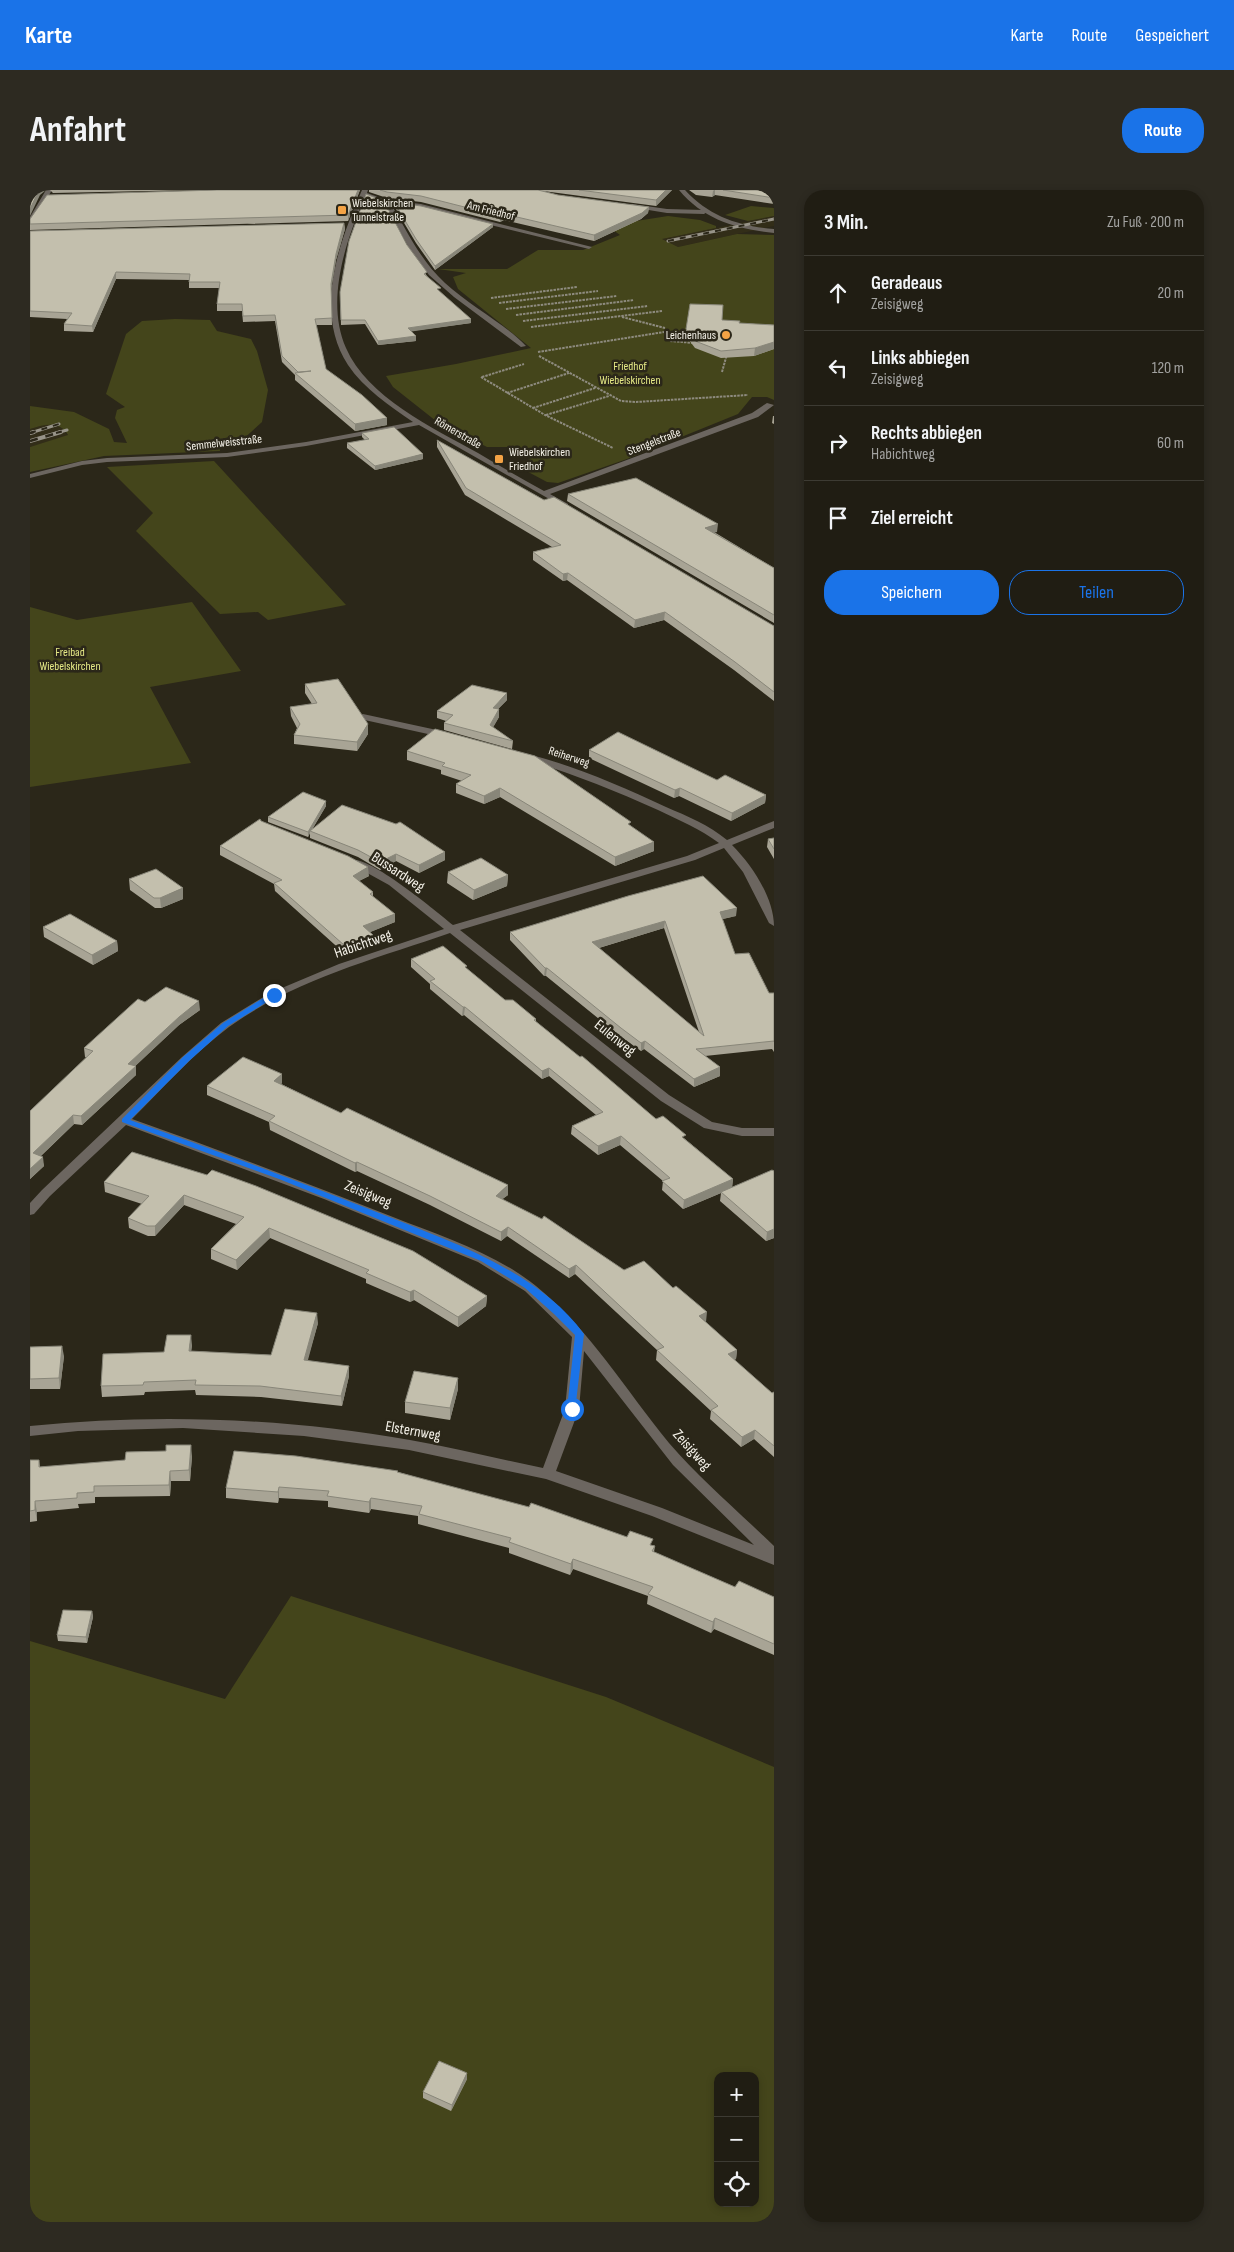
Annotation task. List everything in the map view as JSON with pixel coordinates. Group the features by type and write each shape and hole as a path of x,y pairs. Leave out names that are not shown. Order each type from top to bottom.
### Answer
{"street":[{"path":"30,222 48,190"},
{"path":"682,190 704,212 722,222 753,229 774,231"},
{"name":"Am Friedhof","path":"364,192 387,202 421,206 589,247"},
{"name":"Römerstraße","path":"364,192 350,225 335,283 336,324 343,349 365,380 420,424 576,512"},
{"path":"44,197 54,197"},
{"path":"387,202 422,263 439,280 523,346"},
{"path":"622,205 667,211 704,212"},
{"path":"340,225 350,225"},
{"name":"Stengelstraße","path":"544,494 755,415 770,405"},
{"name":"Semmelweisstraße","path":"30,476 107,460 227,455 341,439 420,424"},
{"path":"363,717 459,739"},
{"name":"Reiherweg","path":"520,755 573,770 618,788 679,816 726,844 742,862 774,923"},
{"name":"Habichtweg","path":"30,1211 46,1193 186,1059 226,1025 274,995 343,966 453,929 691,858 774,824"},
{"name":"Bussardweg","path":"344,857 393,883 453,929"},
{"name":"Eulenweg","path":"453,929 665,1098 708,1126 742,1132 774,1132"},
{"name":"Zeisigweg","path":"124,1120 282,1177 484,1259 528,1286 579,1334 666,1448 712,1496 774,1555"},
{"path":"548,1474 572,1409 579,1334"},
{"name":"Elsternweg","path":"30,1431 78,1426 183,1423 304,1431 409,1445 548,1474 658,1512 774,1559"}],"path":[{"path":"490,298 577,287"},
{"path":"496,303 598,291"},
{"path":"503,309 617,296"},
{"path":"510,315 634,300"},
{"path":"516,322 648,306"},
{"path":"525,327 662,311"},
{"path":"617,316 665,328"},
{"path":"664,332 533,353 621,401 636,402 750,395"},
{"path":"670,341 700,343"},
{"path":"722,372 729,346"},
{"path":"534,361 543,358"},
{"path":"525,364 482,377 545,416 614,448"},
{"path":"506,393 569,373"},
{"path":"533,408 595,388"},
{"path":"545,416 609,396"}],"shaded area":[{"path":"774,216 774,226 678,247 662,239"},
{"path":"50,423 62,428 68,436 30,447 30,429"}],"green space":[{"path":"751,206 774,208 774,216 748,221 725,215"},
{"name":"Friedhof Wiebelskirchen","path":"668,216 700,220 716,226 716,228 662,239 678,247 737,234 774,235 774,400 767,397 752,397 738,414 627,459 558,483 547,482 517,466 531,458 516,447 487,447 436,421 393,387 386,376 531,348 458,289 453,277 466,273 438,269 507,269 538,250 583,250 620,235 613,230 636,221"},
{"path":"175,319 210,320 217,331 251,339 257,351 268,390 262,422 240,442 229,446 219,443 220,451 104,456 30,472 30,447 68,435 56,425 46,425 30,429 30,406 74,412 109,429 114,442 127,443 115,418 117,410 125,407 106,394 126,334 142,321"},
{"path":"214,461 346,605 268,620 258,612 220,614 136,531 153,513 107,467"},
{"name":"Freibad Wiebelskirchen","path":"192,602 241,671 150,687 191,763 30,787 30,607 77,620"},
{"path":"291,1596 606,1697 774,1767 774,2222 30,2222 30,1641 225,1699"}],"building":[{"path":"30,190 39,190 30,209"},
{"path":"217,190 358,190 348,215 30,224 30,219 47,195"},
{"path":"380,190 538,190 558,195 649,207 642,213 594,235 504,214 500,216 421,196"},
{"path":"579,190 666,190 656,200"},
{"path":"723,190 774,190 774,198"},
{"path":"366,194 384,201 407,245 427,272 424,274 441,288 437,289 471,319 408,328 416,336 378,341 365,320 341,320 340,292 349,241"},
{"path":"394,202 421,206 493,224 435,266"},
{"path":"344,223 331,284 332,318 315,319 326,369 362,395 387,418 355,424 295,373 311,371 298,372 282,356 275,315 243,316 242,304 217,304 220,282 189,282 190,274 116,272 92,326 64,324 72,313 30,311 30,231"},
{"path":"690,304 723,305 722,320 774,325 774,342 755,348 721,351 695,341 686,329"},
{"path":"394,427 423,454 375,466 347,443 369,439 362,433"},
{"path":"437,440 544,500 554,497 774,626 774,692 665,612 635,620 568,573 563,574 533,552 561,545 466,488"},
{"path":"636,478 718,524 705,528 774,568 774,615 568,494"},
{"path":"338,679 368,724 357,742 294,735 300,724 290,707 317,703 305,684"},
{"path":"472,685 507,693 493,708 499,709 490,725 513,741 444,723 453,715 437,711"},
{"path":"435,729 535,756 631,822 628,824 654,842 615,857 500,788 484,796 456,784 471,775 442,766 445,763 407,751"},
{"path":"618,732 717,780 725,775 766,795 732,813 680,788 675,790 589,750"},
{"path":"303,792 326,801 308,832 268,817"},
{"path":"342,805 396,824 400,822 445,852 419,865 396,854 380,862 358,850 310,831"},
{"path":"260,819 348,856 368,867 353,876 373,892 370,894 395,914 363,926 373,935 344,945 274,883 282,880 220,846"},
{"path":"774,838 774,849 768,839"},
{"path":"481,858 508,875 474,890 448,872"},
{"path":"156,869 183,888 160,898 154,898 129,879"},
{"path":"703,876 737,908 720,912 735,954 749,953 769,993 774,993 774,1041 696,1049 720,1067 694,1079 645,1041 641,1043 545,968 510,932 628,896","holes":["665,921 704,1036 592,942"]},
{"path":"70,914 117,941 92,955 43,927"},
{"path":"443,946 505,1000 513,1000 536,1019 534,1020 580,1057 582,1056 656,1119 663,1116 686,1135 682,1137 733,1179 684,1200 662,1181 670,1178 621,1136 598,1146 572,1126 603,1112 549,1068 542,1071 465,1007 430,981 435,979 411,959"},
{"path":"166,987 199,1001 128,1064 136,1066 81,1116 73,1115 33,1153 43,1157 30,1169 30,1111 93,1051 84,1048 138,999 145,1002"},
{"path":"243,1057 282,1074 274,1081 341,1113 347,1108 508,1185 496,1196 542,1219 544,1216 624,1270 644,1261 673,1288 676,1286 707,1312 699,1316 737,1350 728,1354 772,1393 774,1392 774,1446 755,1430 742,1437 711,1410 718,1406 657,1350 664,1347 576,1265 569,1269 508,1227 501,1232 430,1196 357,1162 355,1163 269,1121 275,1116 207,1086"},
{"path":"132,1152 207,1175 212,1170 256,1186 413,1251 487,1296 458,1317 414,1290 410,1292 366,1273 369,1270 269,1228 236,1260 211,1249 244,1217 184,1195 155,1226 147,1226 128,1218 149,1196 104,1182"},
{"path":"772,1170 774,1171 774,1229 767,1232 721,1192"},
{"path":"285,1309 317,1313 304,1360 349,1366 341,1396 260,1386 195,1385 196,1380 144,1382 143,1385 101,1386 103,1354 164,1352 167,1335 191,1335 189,1351 271,1355"},
{"path":"62,1346 59,1378 30,1379 30,1347"},
{"path":"414,1371 458,1378 450,1408 405,1402"},
{"path":"166,1445 191,1445 189,1470 170,1471 169,1485 94,1486 94,1492 77,1493 77,1498 35,1501 35,1510 30,1511 30,1460 39,1460 39,1467 125,1460 126,1452 166,1451"},
{"path":"234,1451 296,1456 398,1471 529,1507 531,1503 627,1537 630,1531 653,1539 650,1545 655,1546 652,1551 735,1587 739,1581 774,1597 774,1644 715,1618 713,1622 648,1594 653,1587 573,1559 571,1564 509,1542 511,1538 419,1514 422,1506 371,1498 369,1502 327,1496 329,1491 279,1487 278,1492 226,1488"},
{"path":"63,1610 92,1611 86,1637 57,1635"},
{"path":"439,2061 467,2073 452,2105 423,2092"}],"railway":[{"path":"668,241 774,219"},
{"path":"34,432 30,433 59,424"},
{"path":"56,433 67,430"},
{"path":"30,441 61,432"}],"place":[{"name":"Wiebelskirchen Tunnelstraße","path":"342,210"},
{"name":"Leichenhaus","path":"726,335"},
{"name":"Wiebelskirchen Friedhof","path":"499,459"}],"route":[{"path":"274,995 226,1025 186,1059 124,1120 282,1177 484,1259 528,1286 579,1334 572,1409"}]}
